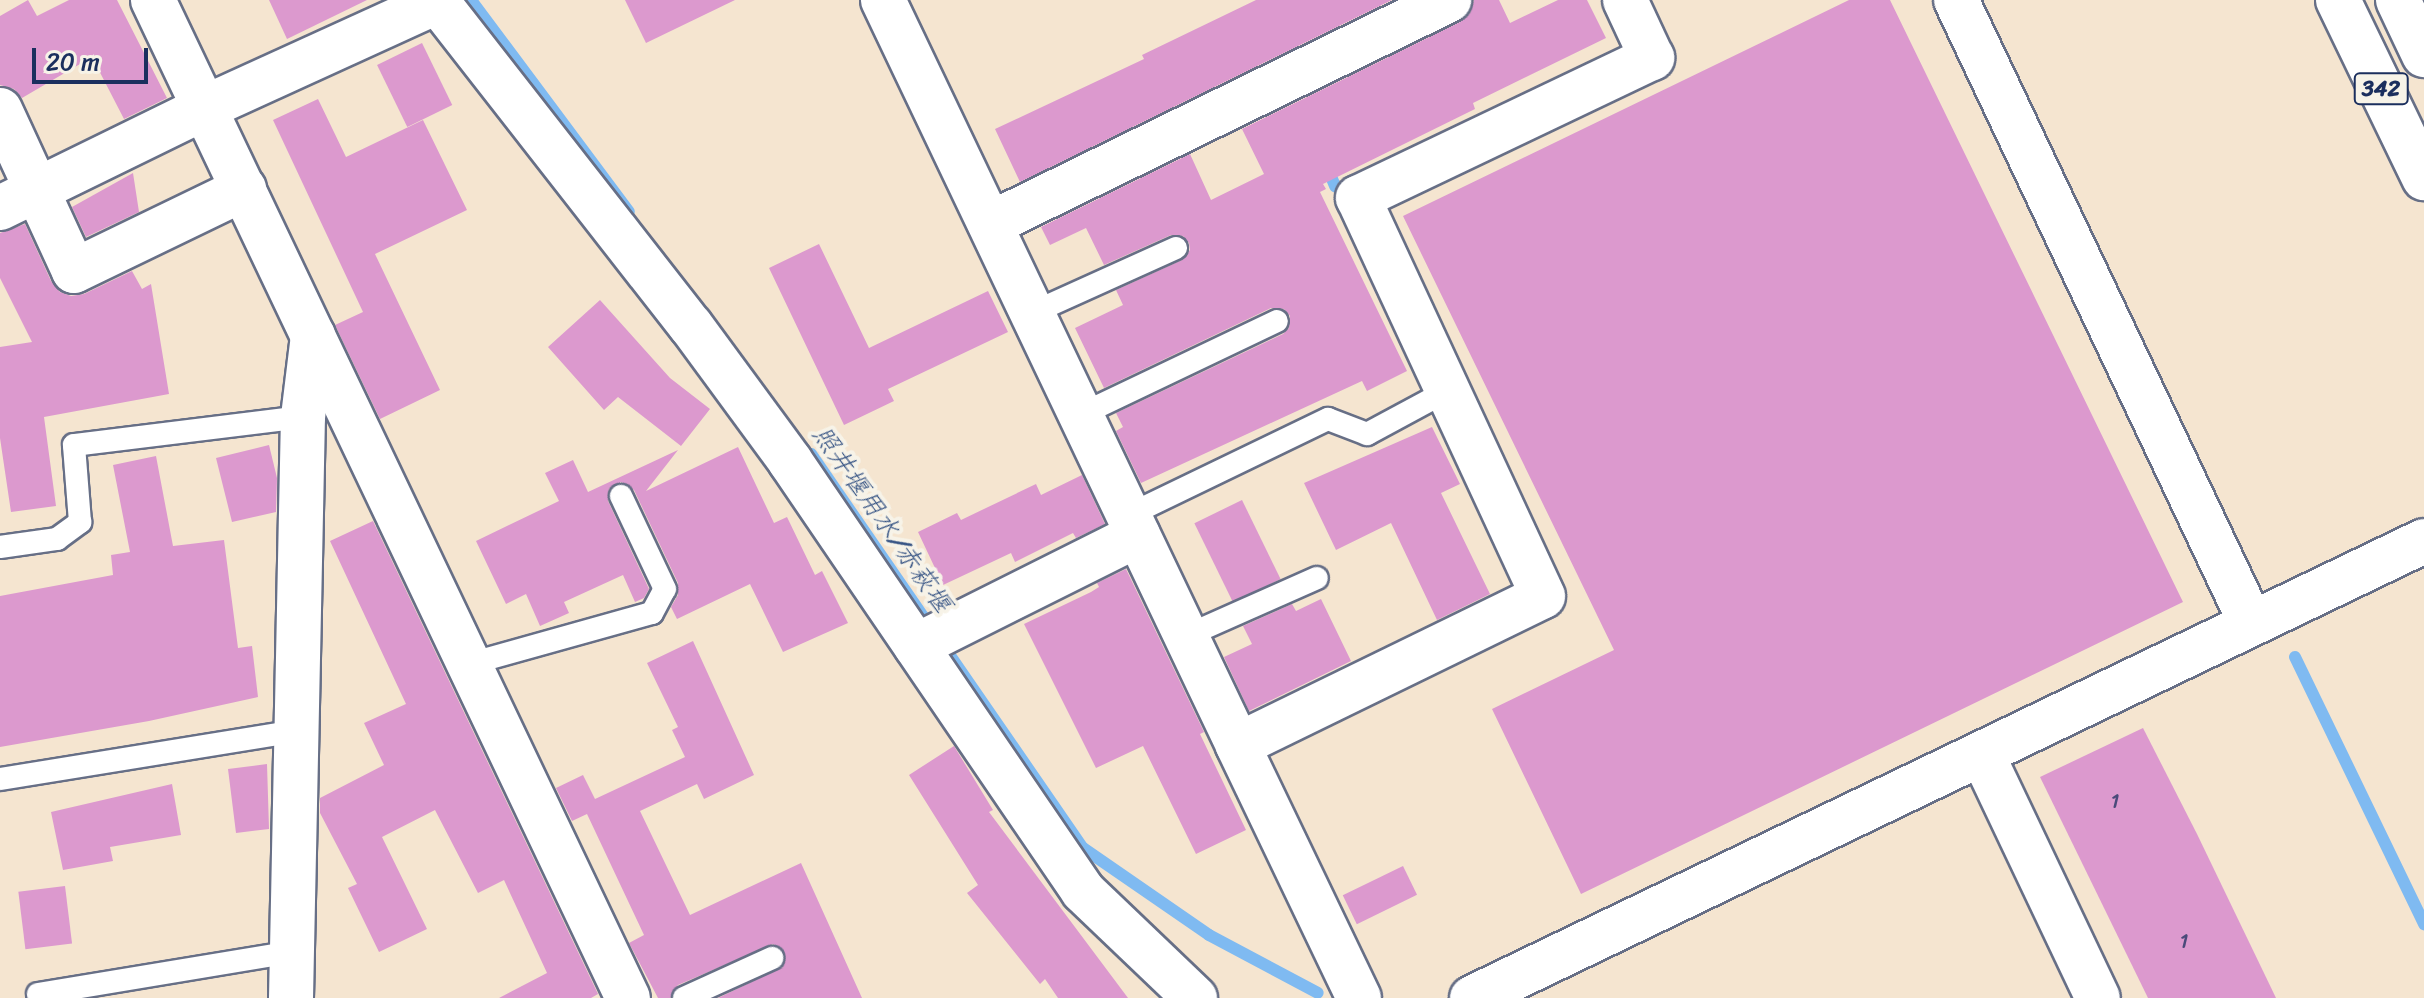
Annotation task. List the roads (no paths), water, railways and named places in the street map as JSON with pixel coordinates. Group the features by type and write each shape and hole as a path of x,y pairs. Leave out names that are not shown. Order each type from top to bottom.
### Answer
{"main road":[{"path":"153,0 628,998"},
{"path":"883,0 1359,998"},
{"path":"990,224 1449,0"},
{"path":"1238,745 1543,596 1358,198 1652,58 1625,0"},
{"path":"1956,0 2251,623"},
{"name":"342","path":"2338,0 2424,178"},
{"name":"342","path":"2398,0 2424,55"},
{"path":"18,199 204,108 438,1 691,326 790,461 1083,891 1195,998"},
{"path":"0,110 18,199 74,271 244,189"},
{"path":"291,998 303,417 313,336"},
{"path":"916,646 1133,525"},
{"path":"1472,998 2424,541"},
{"path":"1982,754 2098,998"}],"lane":[{"path":"1032,313 1176,248"},
{"path":"1080,415 1277,321"},
{"path":"1133,525 1328,419 1367,434 1447,391"},
{"path":"0,547 57,539 80,522 74,445 303,417"},
{"path":"469,664 652,613 665,589 621,496"},
{"path":"1186,636 1317,578"},
{"path":"0,779 297,731"},
{"path":"38,994 292,952"},
{"path":"684,998 772,958"}],"waterway":[{"name":"照井堰用水/赤萩堰","path":"471,0 629,212"},
{"path":"1327,167 1335,186"},
{"name":"照井堰用水/赤萩堰","path":"811,454 1083,848 1209,935 1318,993"},
{"path":"2295,657 2424,924"}]}
